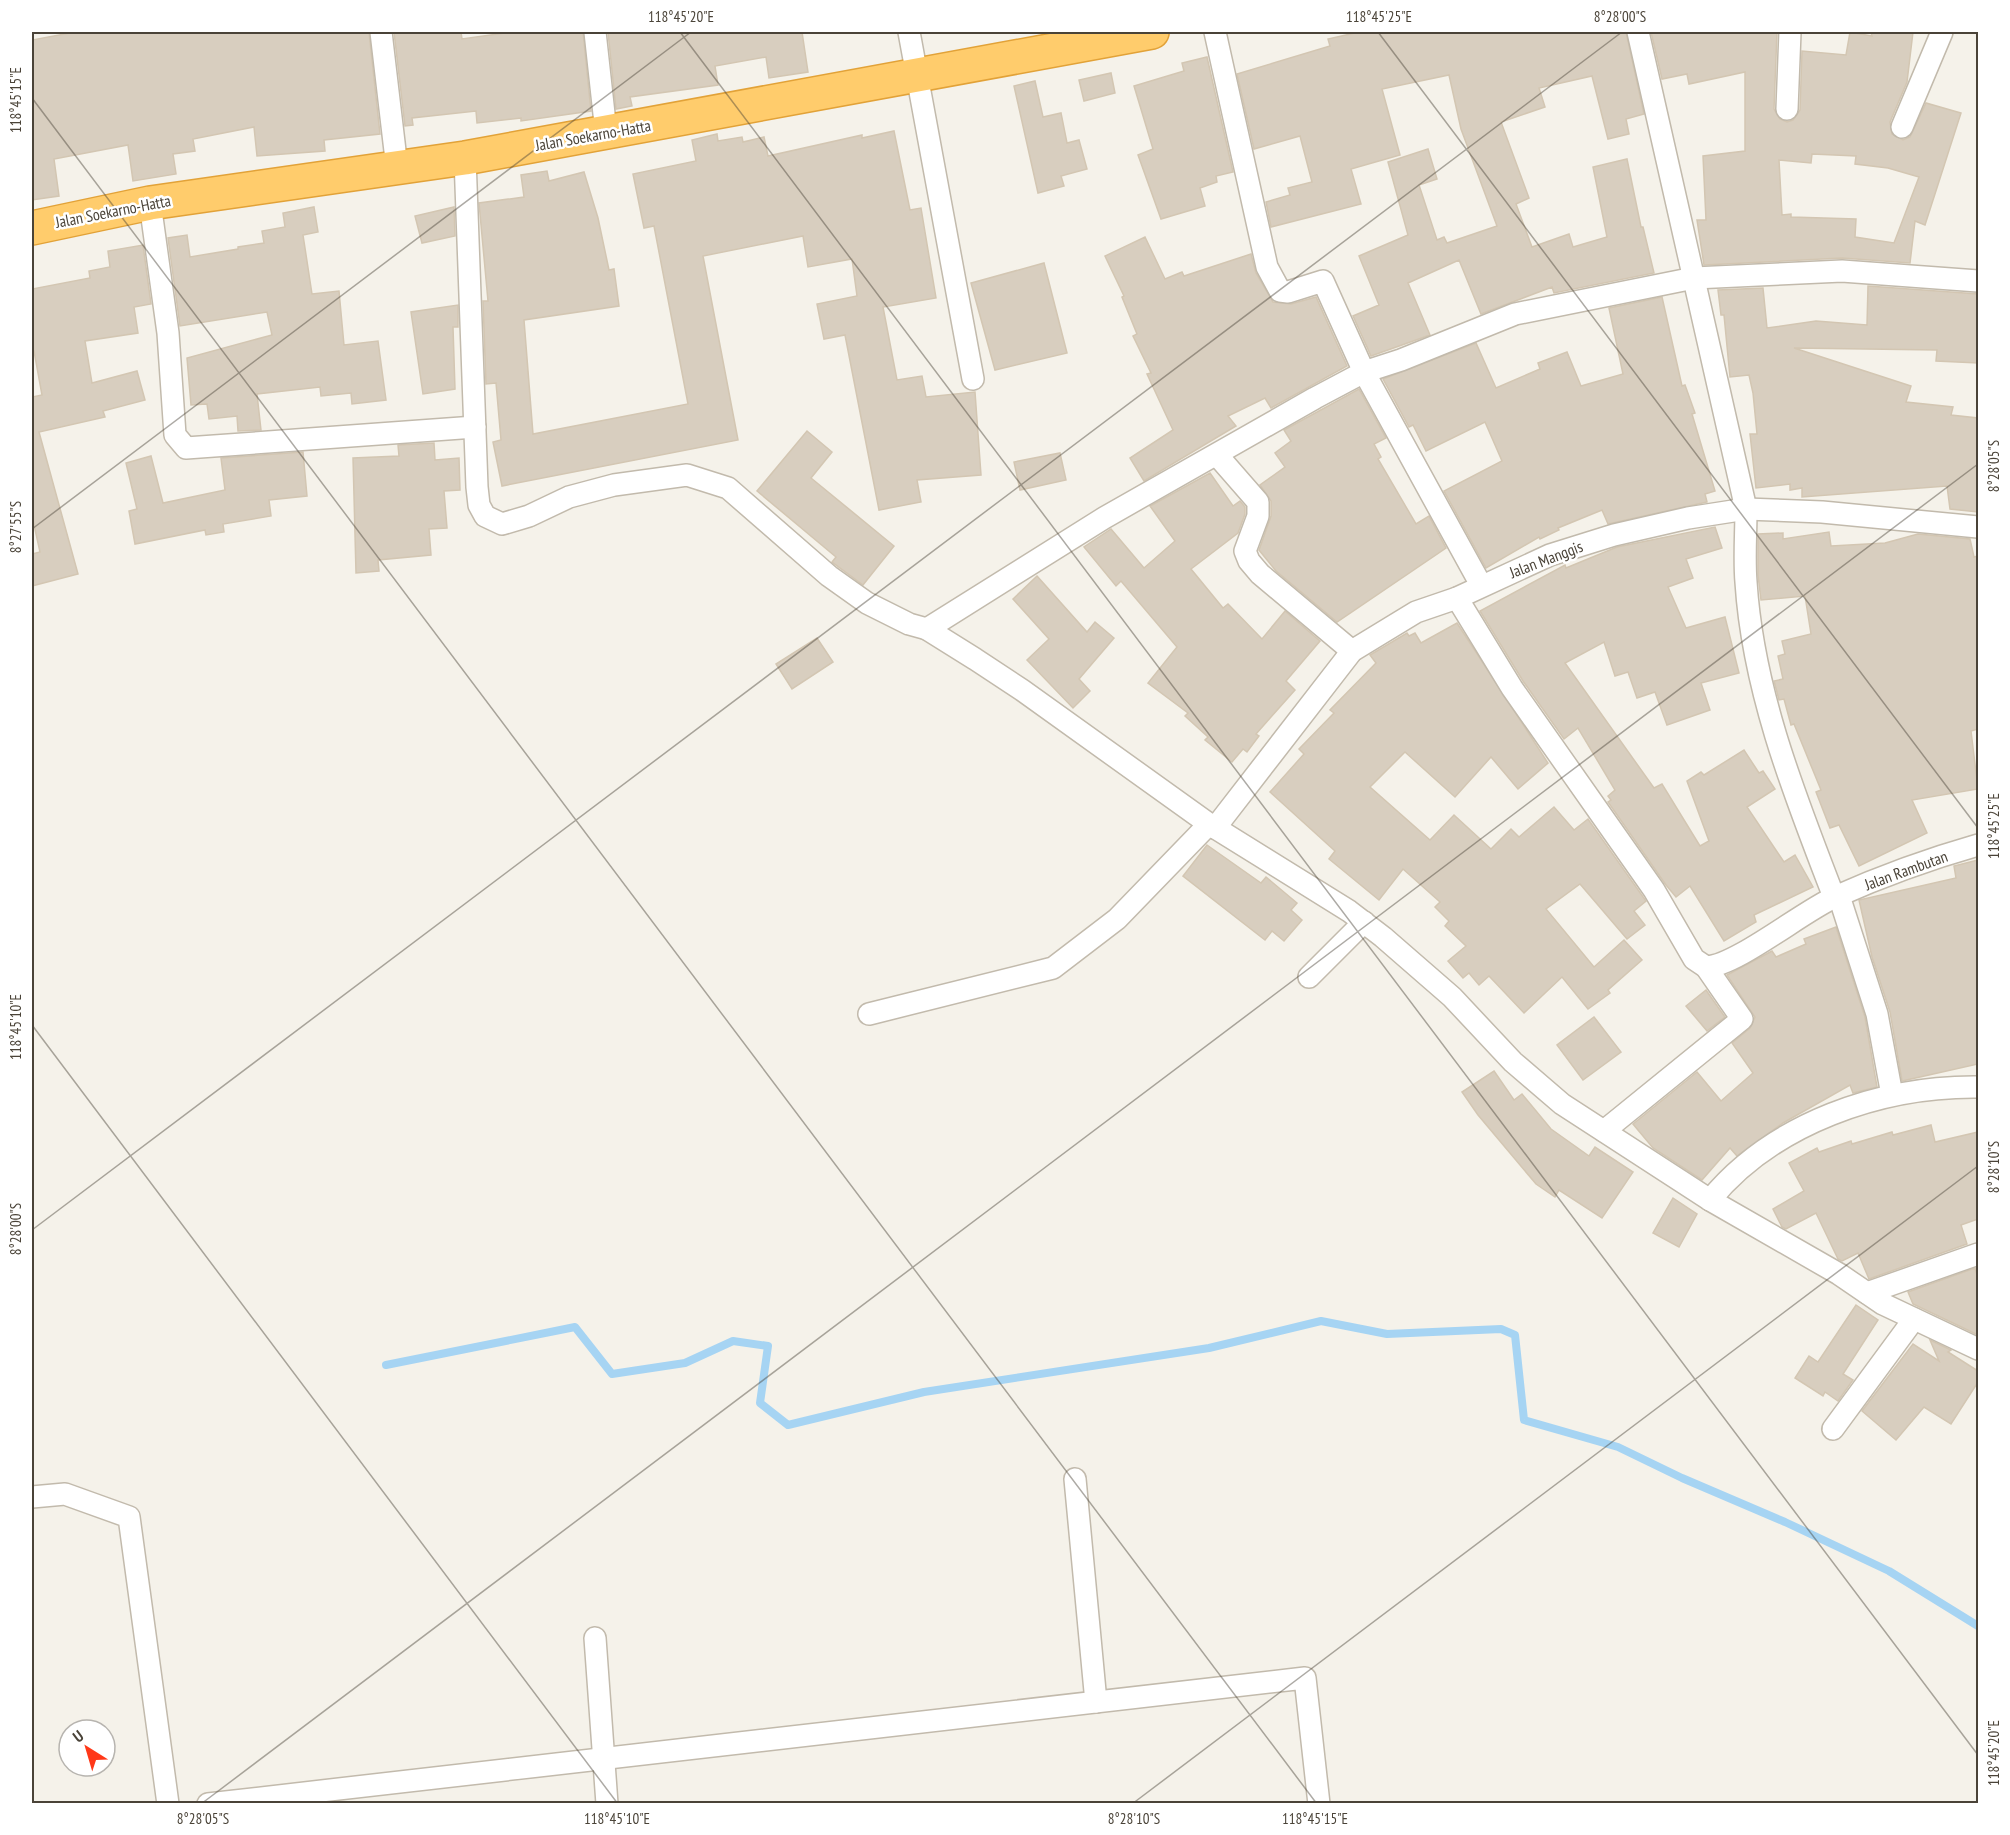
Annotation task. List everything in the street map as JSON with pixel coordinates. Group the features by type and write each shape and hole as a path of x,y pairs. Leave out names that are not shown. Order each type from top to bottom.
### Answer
{"highway":[{"name":"Jalan Soekarno-Hatta","path":"32,228 150,203 465,158 1152,32"}],"street":[{"path":"381,32 397,168"},
{"path":"595,32 606,132"},
{"path":"909,32 973,379"},
{"path":"1215,32 1264,256 1273,282 1280,291 1288,292 1323,281 1364,372 1481,585"},
{"path":"1638,32 1746,509 1747,593 1754,645 1769,712 1796,798 1837,896 1877,1014 1892,1095"},
{"path":"1787,109 1790,32"},
{"path":"1902,127 1942,32"},
{"path":"465,158 479,505 485,516 502,524 515,521 569,497 614,485 687,475 709,480 728,488 829,576 867,603 909,624 927,629 1022,690 1212,826 1364,922 1452,997 1513,1062 1562,1104 1710,1200 1867,1293 1914,1319 1978,1349"},
{"path":"150,203 168,333 175,435 186,448 475,427"},
{"path":"927,629 1104,518 1364,372 1401,360 1515,314 1694,278 1842,271 1978,281"},
{"path":"1217,455 1258,502 1258,516 1245,551 1249,561 1260,574 1352,651"},
{"name":"Jalan Manggis","path":"869,1014 1053,968 1117,919 1212,826 1352,651 1416,612 1457,598 1550,555 1614,535 1688,518 1746,509 1822,512 1978,527"},
{"path":"1457,598 1512,688 1654,890 1694,958 1706,967 1742,1020 1604,1131"},
{"name":"Jalan Rambutan","path":"1706,967 1727,960 1837,896 1921,861 1978,845"},
{"path":"1309,977 1364,922"},
{"path":"1710,1200 1731,1175 1768,1148 1825,1117 1892,1095 1958,1087 1978,1087"},
{"path":"1867,1293 1978,1254"},
{"path":"1833,1429 1914,1319"},
{"path":"1075,1479 1096,1702"},
{"path":"32,1497 65,1494 129,1516 168,1803"},
{"path":"595,1638 607,1803"},
{"path":"208,1803 1305,1678 1319,1803"}],"building":[{"path":"75,32 369,32 380,134 324,140 325,151 257,156 254,127 193,139 195,151 173,154 176,174 133,181 128,145 54,159 59,196 32,200 32,40"},
{"path":"394,32 461,32 462,39 512,32 583,32 591,111 521,121 521,118 477,123 476,111 412,118 413,125 405,126"},
{"path":"608,32 802,32 808,72 769,78 766,57 715,66 718,85 630,97 632,106 616,109"},
{"path":"1359,32 1626,32 1644,114 1626,119 1629,134 1608,139 1592,76 1539,88 1545,107 1501,122 1529,198 1516,204 1532,247 1569,234 1573,247 1607,237 1593,167 1627,159 1641,227 1643,227 1654,273 1554,293 1552,287 1481,314 1459,260 1408,283 1430,335 1371,356 1353,316 1379,305 1359,256 1408,235 1388,162 1428,149 1437,179 1419,185 1437,240 1444,237 1447,243 1497,226 1461,129 1449,75 1382,89 1400,155 1351,169 1361,204 1271,227 1266,202 1290,195 1288,188 1312,182 1300,136 1254,149 1237,74 1330,46 1328,39"},
{"path":"1651,32 1777,32 1774,109 1780,119 1787,122 1793,120 1800,110 1802,51 1846,55 1850,32 1872,36 1871,32 1913,32 1907,82 1890,122 1892,134 1903,140 1910,137 1926,103 1961,113 1925,225 1915,221 1910,263 1842,258 1704,265 1697,220 1706,220 1703,156 1745,151 1745,72 1689,84 1687,74 1662,79","holes":["1812,154 1856,156 1855,164 1888,168 1919,177 1894,243 1855,237 1856,219 1782,215 1779,160 1811,163"]},
{"path":"1207,57 1233,172 1216,176 1217,182 1200,188 1205,206 1161,219 1138,155 1153,149 1134,86 1184,71 1182,63"},
{"path":"1111,73 1115,93 1084,101 1079,80"},
{"path":"1035,81 1043,117 1061,113 1067,143 1079,140 1087,169 1061,176 1064,186 1038,193 1014,86"},
{"path":"894,131 910,210 921,208 936,298 883,307 897,380 922,376 926,397 975,392 981,475 917,480 921,502 879,510 845,335 824,339 817,304 857,296 852,259 808,267 803,236 703,256 738,440 502,486 493,442 501,440 496,383 486,384 483,301 488,301 479,203 524,197 521,175 547,171 549,181 584,172 598,218 609,270 614,269 619,306 524,320 533,434 688,404 654,226 644,228 633,174 696,161 692,140 717,134 718,141 742,137 743,142 764,137 768,156 862,135 862,138"},
{"path":"314,207 318,232 303,235 312,294 339,291 344,345 378,341 386,400 352,404 351,393 321,396 320,387 257,394 261,430 238,431 237,416 209,419 207,404 191,405 187,358 272,335 267,312 180,326 168,238 187,235 190,257 238,249 238,247 264,243 262,231 285,227 283,213"},
{"path":"454,207 455,236 422,243 415,216"},
{"path":"1145,237 1165,279 1182,272 1184,276 1251,254 1256,273 1273,302 1291,304 1316,297 1347,366 1271,408 1265,398 1228,416 1236,426 1144,481 1130,458 1173,430 1147,374 1151,373 1133,336 1137,334 1122,297 1124,296 1105,256"},
{"path":"143,245 151,304 134,307 138,333 85,341 92,383 137,371 145,400 103,411 105,417 39,432 78,574 32,586 32,554 40,552 32,516 32,397 42,395 34,351 32,351 32,289 90,278 89,271 110,267 108,251"},
{"path":"1044,263 1067,353 995,370 971,283"},
{"path":"1868,286 1978,294 1978,363 1936,361 1937,350 1794,348 1911,386 1906,402 1953,407 1951,415 1978,418 1978,512 1950,509 1947,486 1802,497 1802,488 1790,490 1790,484 1756,488 1750,434 1757,434 1753,393 1749,375 1730,377 1724,315 1721,315 1718,290 1763,288 1767,328 1816,321 1867,325"},
{"path":"1662,297 1682,386 1685,385 1695,413 1692,414 1715,491 1705,494 1707,502 1608,524 1602,510 1558,528 1559,530 1540,539 1539,537 1486,568 1444,491 1502,461 1485,422 1426,451 1413,425 1409,427 1383,379 1476,343 1496,388 1540,369 1538,363 1567,352 1581,386 1623,374 1609,308"},
{"path":"458,305 458,327 453,327 455,389 423,394 411,312"},
{"path":"1359,389 1386,438 1374,444 1381,457 1378,459 1416,524 1429,516 1446,548 1337,622 1276,571 1259,550 1271,516 1271,501 1260,485 1285,467 1275,453 1291,441 1284,430"},
{"path":"807,431 832,452 811,478 894,546 863,585 832,562 836,557 757,491"},
{"path":"434,443 435,460 459,458 460,490 444,491 447,528 429,529 431,555 378,560 379,571 356,573 353,458 399,456 398,445"},
{"path":"303,452 307,496 269,500 271,516 223,524 224,532 206,535 205,530 135,544 129,511 137,509 126,463 151,456 163,503 225,490 221,458"},
{"path":"1060,453 1066,480 1020,490 1014,462"},
{"path":"1210,473 1233,506 1240,501 1245,507 1245,514 1238,533 1191,569 1223,608 1228,604 1262,639 1285,611 1320,641 1286,681 1295,690 1256,734 1259,736 1247,752 1243,749 1232,762 1205,740 1208,737 1185,716 1188,713 1148,683 1177,647 1121,581 1116,586 1084,547 1111,529 1144,568 1175,541 1150,506"},
{"path":"1715,527 1722,548 1686,559 1693,578 1668,587 1686,628 1725,617 1739,673 1701,683 1710,710 1667,725 1655,692 1637,698 1628,672 1615,676 1604,642 1565,663 1654,788 1662,784 1700,846 1709,841 1687,781 1701,772 1704,775 1744,750 1759,773 1763,771 1775,789 1747,807 1784,862 1795,855 1813,887 1754,915 1756,922 1724,941 1690,886 1676,897 1666,885 1608,802 1611,800 1608,796 1615,790 1578,728 1564,739 1523,681 1480,611 1565,565 1566,568 1617,547"},
{"path":"1829,532 1831,546 1885,543 1918,534 1970,539 1974,557 1978,556 1978,729 1971,731 1978,789 1912,800 1927,833 1859,866 1839,825 1830,828 1816,792 1821,790 1794,724 1791,725 1784,699 1779,700 1774,681 1783,679 1778,656 1785,654 1782,641 1811,634 1805,596 1761,600 1758,575 1758,534 1783,533 1783,539"},
{"path":"1037,576 1087,632 1095,622 1114,638 1079,679 1090,691 1073,708 1027,660 1049,639 1013,599"},
{"path":"1457,623 1548,763 1518,789 1491,757 1455,797 1405,752 1370,787 1430,840 1454,815 1491,849 1511,829 1519,837 1554,807 1574,830 1588,819 1646,901 1634,911 1645,925 1627,939 1580,884 1546,909 1594,967 1624,940 1642,960 1608,990 1610,993 1588,1009 1562,977 1524,1013 1489,976 1479,985 1469,973 1463,978 1448,961 1466,946 1445,926 1449,921 1435,907 1440,902 1403,869 1379,900 1329,859 1335,851 1270,792 1304,754 1299,749 1334,713 1330,710 1376,663 1370,655 1407,633 1409,636 1415,633 1421,643"},
{"path":"817,638 833,662 792,689 776,664"},
{"path":"1207,845 1261,883 1266,877 1297,903 1291,910 1302,920 1284,941 1272,931 1265,940 1183,876"},
{"path":"1978,860 1978,1064 1902,1081 1890,1012 1872,957 1859,900 1956,878 1954,866"},
{"path":"1836,927 1865,1017 1877,1087 1853,1093 1850,1085 1783,1123 1737,1156 1730,1148 1702,1180 1653,1148 1633,1124 1697,1072 1721,1101 1753,1073 1732,1043 1750,1028 1755,1017 1727,975 1772,951 1776,957 1806,944 1804,939"},
{"path":"1706,990 1725,1017 1707,1031 1686,1006"},
{"path":"1594,1017 1621,1052 1583,1080 1557,1045"},
{"path":"1494,1071 1514,1100 1522,1094 1551,1129 1589,1156 1595,1147 1633,1172 1602,1218 1559,1190 1555,1197 1536,1184 1478,1115 1462,1092"},
{"path":"1931,1125 1935,1142 1978,1132 1978,1219 1961,1225 1967,1244 1869,1279 1858,1253 1842,1261 1838,1259 1816,1213 1786,1229 1782,1227 1773,1209 1804,1191 1789,1163 1817,1148 1819,1152 1851,1141 1852,1144 1892,1132 1893,1135"},
{"path":"1673,1198 1697,1214 1679,1247 1653,1233"},
{"path":"1975,1268 1978,1278 1978,1335 1913,1304 1908,1292"},
{"path":"1856,1305 1878,1320 1843,1374 1853,1380 1838,1401 1825,1392 1823,1396 1795,1378 1809,1356 1818,1362"},
{"path":"1930,1340 1951,1350 1948,1352 1978,1371 1978,1382 1951,1424 1924,1407 1896,1440 1862,1411 1913,1344 1939,1361"}],"waterway":[{"path":"386,1365 575,1327 612,1374 685,1363 733,1341 768,1346 760,1403 788,1425 924,1392 1209,1348 1321,1321 1387,1334 1501,1329 1515,1335 1524,1420 1618,1447 1682,1478 1785,1522 1889,1571 1978,1626"}]}
